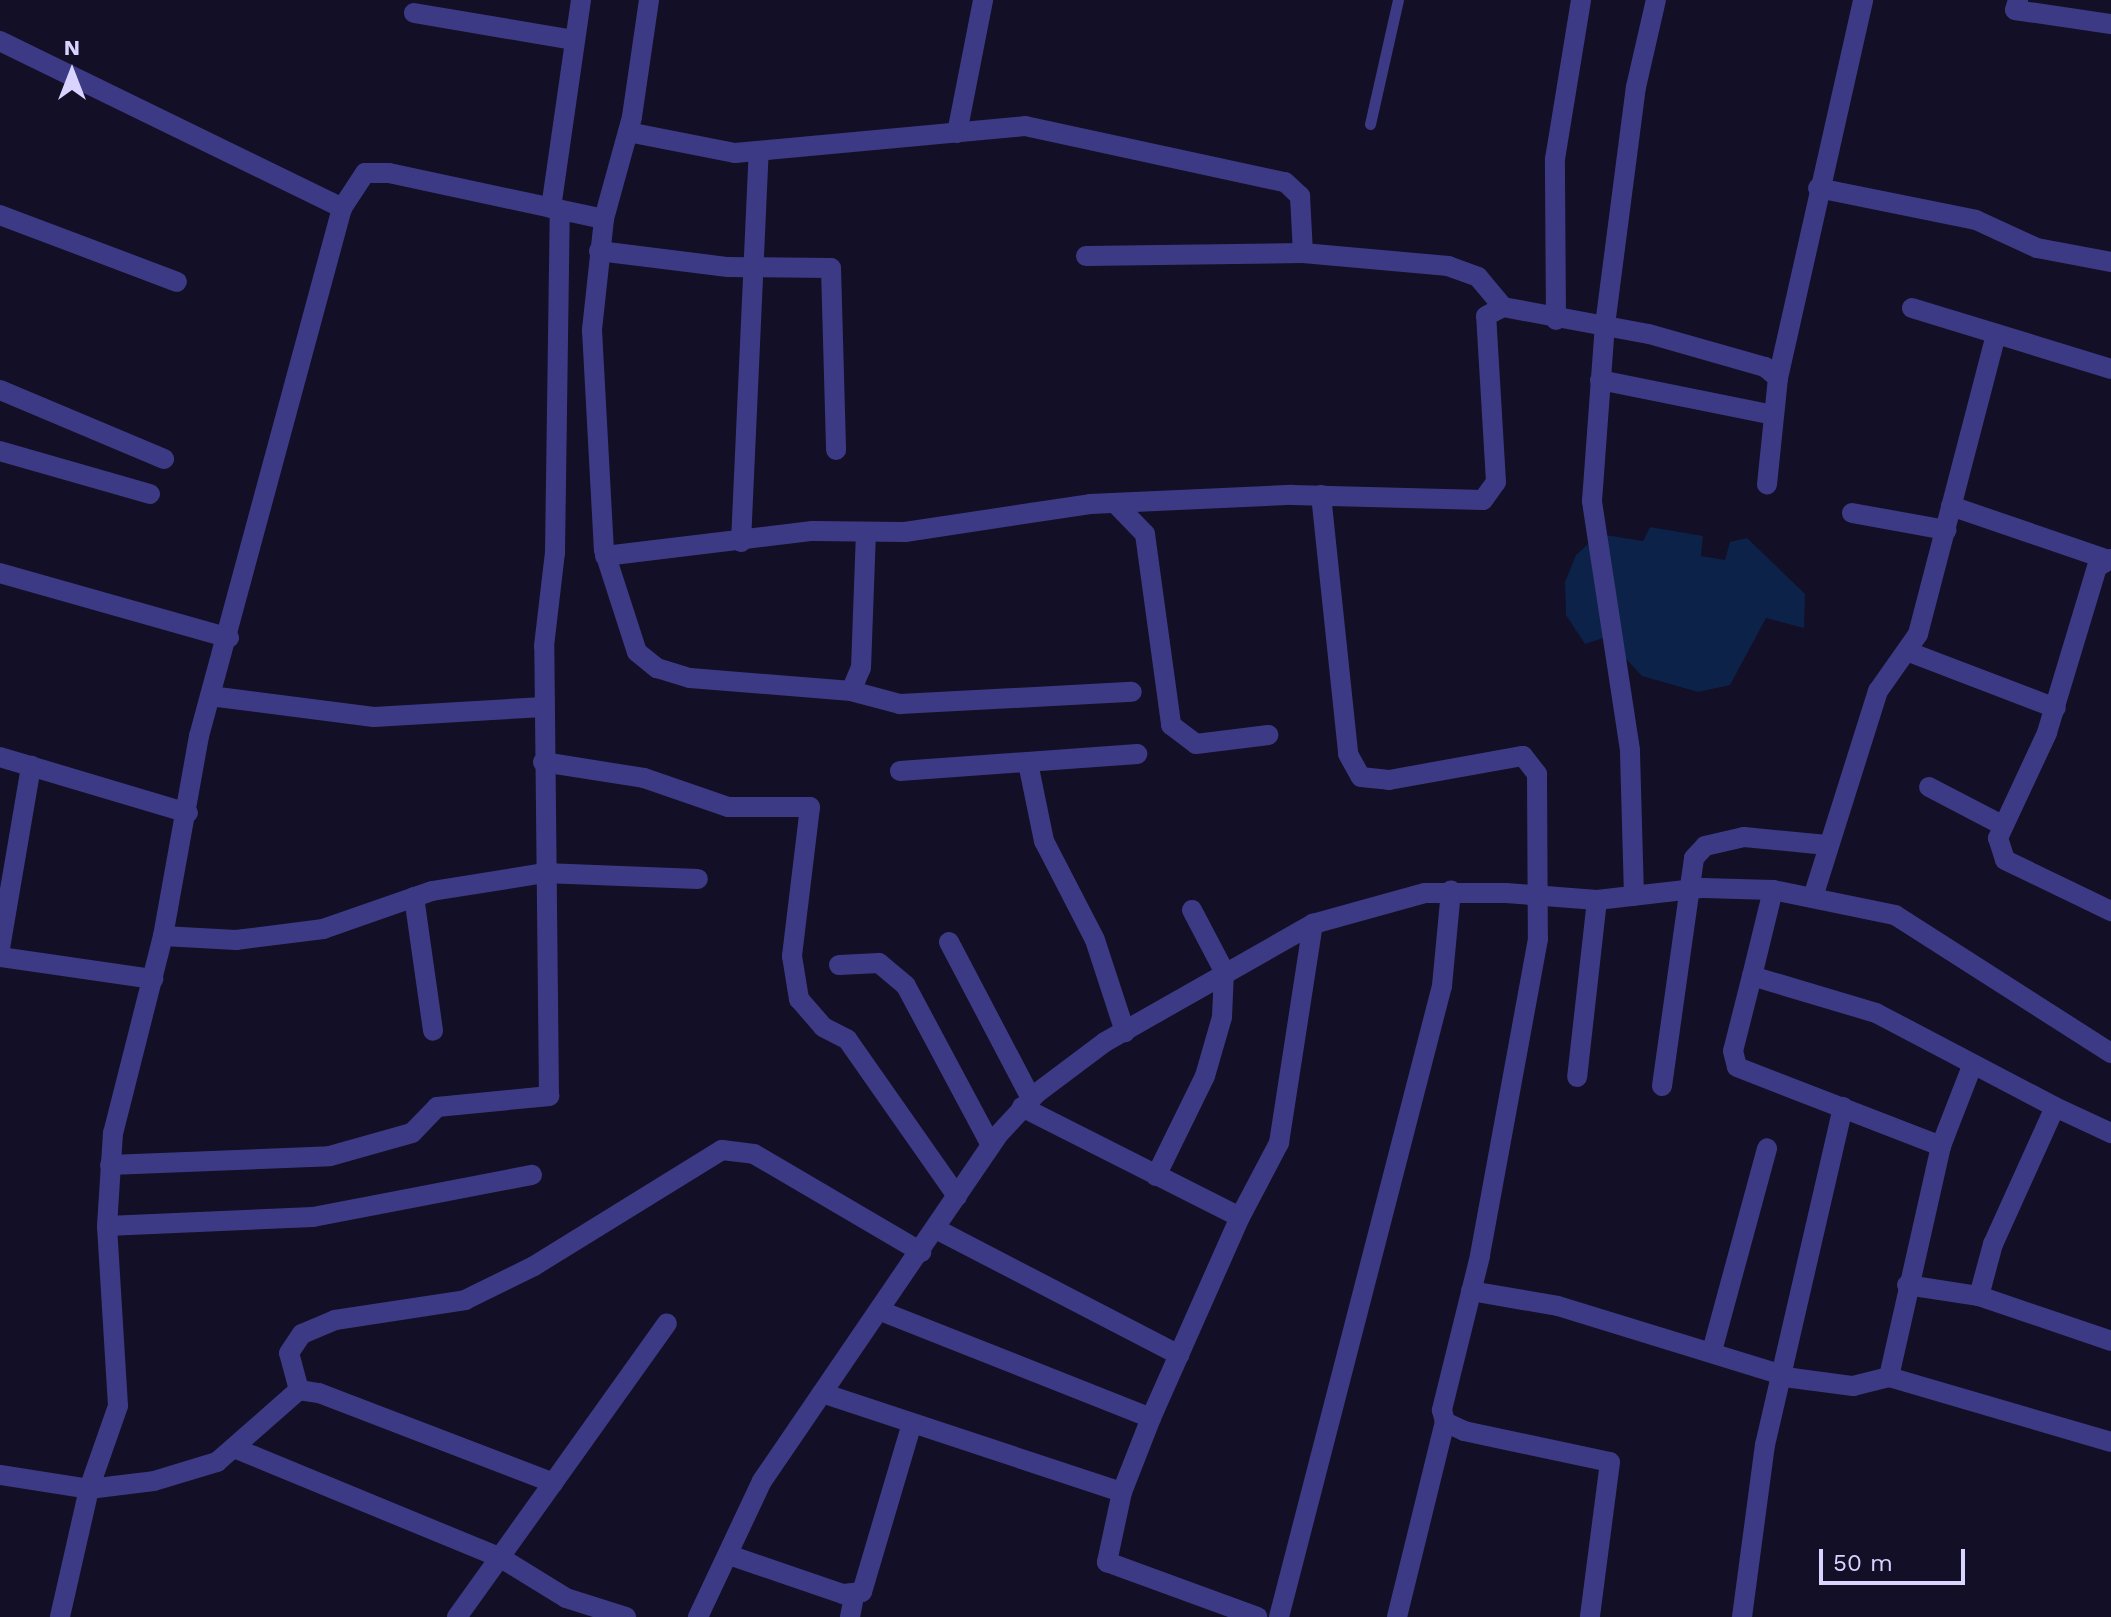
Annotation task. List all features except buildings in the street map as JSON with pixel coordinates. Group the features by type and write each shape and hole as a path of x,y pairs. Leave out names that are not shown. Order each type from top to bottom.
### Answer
{"street":[{"path":"110,1165 330,1156 412,1133 437,1107 549,1096 543,707 556,520 555,209 573,40 581,0"},
{"path":"649,0 628,132 604,219 592,351 605,556 644,662 731,684 851,691 900,704 1132,692"},
{"path":"957,133 983,0"},
{"path":"1556,320 1555,159 1581,0"},
{"path":"1634,896 1630,750 1593,516 1605,325 1636,87 1656,0"},
{"path":"1767,484 1778,378 1818,188 1863,0"},
{"path":"2018,0 2015,10 2111,24"},
{"path":"414,13 573,40"},
{"path":"0,41 342,208"},
{"path":"628,132 697,150 759,152 1025,126 1285,182 1300,196 1303,253"},
{"path":"741,542 758,269 759,152"},
{"path":"60,1617 89,1489 118,1406 107,1226 110,1165 163,936 210,696 229,638 342,208 365,173 604,219"},
{"path":"1818,188 1976,220 2037,248 2111,262"},
{"path":"0,215 177,282"},
{"path":"599,251 758,269 831,268 836,450"},
{"path":"1086,256 1303,253 1465,270 1503,307 1556,320 1605,325 1765,367 1778,378"},
{"path":"605,556 866,532 1116,504 1321,495 1468,501 1493,493 1484,334 1486,316 1503,307"},
{"path":"1912,308 2111,369"},
{"path":"1813,897 1878,691 1909,652 1946,530 1996,334"},
{"path":"1600,380 1774,415"},
{"path":"0,390 164,459"},
{"path":"0,451 150,494"},
{"path":"1321,495 1353,766 1372,781 1530,758 1537,774 1541,897 1525,1024 1471,1291 1443,1397 1445,1422 1397,1617"},
{"path":"1116,504 1145,534 1171,725 1196,744 1268,735"},
{"path":"1951,506 2108,559 2090,583 2056,708 2002,825 2005,860 2111,911"},
{"path":"1852,513 1946,530"},
{"path":"851,691 861,668 866,532"},
{"path":"0,573 229,638"},
{"path":"1909,652 2056,708"},
{"path":"210,696 374,717 543,707"},
{"path":"900,771 1137,754"},
{"path":"0,757 188,813"},
{"path":"543,762 653,780 728,807 810,807 792,956 799,999 816,1022 847,1039 957,1196"},
{"path":"1028,763 1044,841 1095,940 1125,1032"},
{"path":"0,948 31,766"},
{"path":"1929,787 2002,825"},
{"path":"1662,1086 1687,890 1694,858 1719,841 1827,845"},
{"path":"163,936 236,940 323,929 414,897 544,873 698,879"},
{"path":"1279,1617 1442,986 1451,890"},
{"path":"698,1617 762,1481 881,1311 991,1145 1027,1102 1125,1032 1170,1011 1224,971 1313,924 1451,890 1597,900 1687,890 1773,890 1813,897 1919,927 1947,953 2111,1053"},
{"path":"1773,890 1733,1051 1737,1067 1941,1146"},
{"path":"414,897 433,1031"},
{"path":"1577,1077 1597,900"},
{"path":"1156,1176 1214,1051 1224,971 1192,910"},
{"path":"1257,1617 1107,1562 1122,1492 1151,1418 1240,1217 1279,1143 1313,924"},
{"path":"949,942 1027,1102 1156,1176 1240,1217"},
{"path":"0,957 153,979"},
{"path":"839,965 879,963 906,986 991,1145"},
{"path":"1752,976 1876,1013 1972,1066 2111,1133"},
{"path":"1889,1377 1907,1285 1941,1146 1972,1066"},
{"path":"1742,1617 1765,1445 1843,1107"},
{"path":"1979,1296 1993,1244 2055,1107"},
{"path":"1712,1351 1767,1148"},
{"path":"299,1390 289,1353 302,1334 335,1320 465,1300 534,1266 722,1150 754,1154 921,1252"},
{"path":"107,1226 313,1217 532,1175"},
{"path":"936,1229 1179,1355"},
{"path":"1907,1285 1979,1296 2111,1341"},
{"path":"1471,1291 1558,1306 1783,1375 1853,1386 1889,1377 2111,1442"},
{"path":"881,1311 1151,1418"},
{"path":"457,1617 667,1323"},
{"path":"0,1475 89,1489 154,1481 239,1450 299,1390"},
{"path":"299,1390 553,1483"},
{"path":"822,1393 1122,1492"},
{"path":"1445,1422 1610,1462 1590,1617"},
{"path":"850,1617 854,1596 867,1585 912,1423"},
{"path":"239,1450 501,1558 588,1610 626,1617"},
{"path":"729,1555 854,1596"}],"lane":[{"path":"1370,124 1398,0"}],"water":[{"path":"1650,527 1703,536 1701,556 1725,560 1730,542 1747,538 1805,594 1804,628 1766,618 1730,685 1698,692 1642,676 1606,637 1585,644 1566,615 1565,582 1576,555 1599,534 1643,541"}]}
